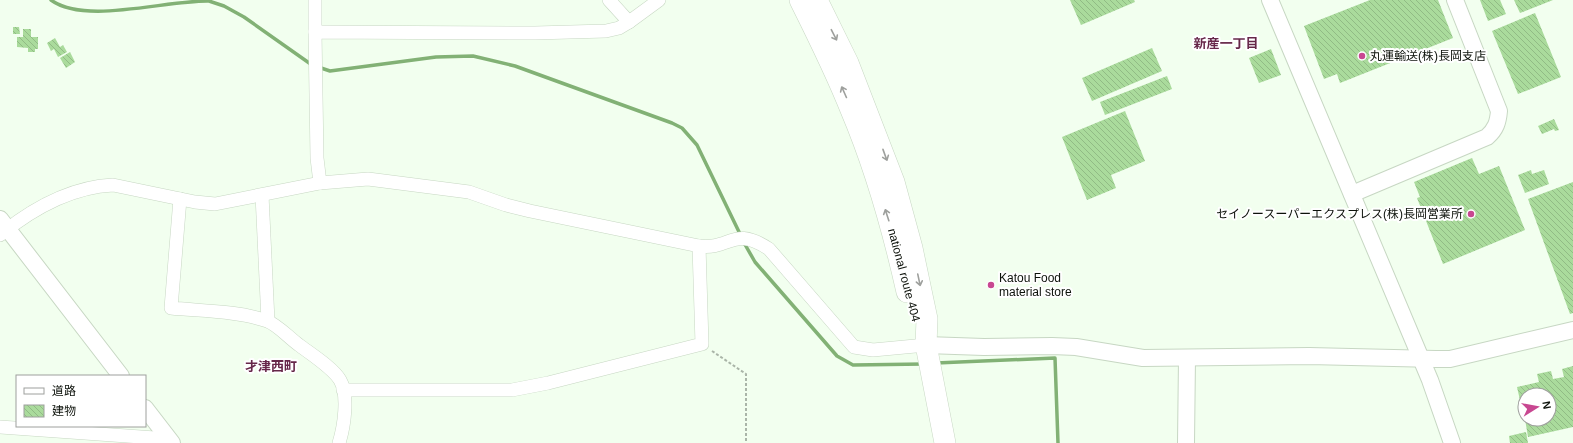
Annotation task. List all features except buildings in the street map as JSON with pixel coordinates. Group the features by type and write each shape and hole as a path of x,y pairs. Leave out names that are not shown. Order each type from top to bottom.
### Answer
{"highway":[{"name":"national route 404","path":"800,0 834,71 868,154 895,238 913,320 926,345"},
{"name":"national route 404","path":"817,0 848,63 894,182 912,248 927,319 926,345"},
{"path":"926,345 945,443"}],"street":[{"path":"315,0 317,158 320,183"},
{"path":"609,0 629,22"},
{"path":"315,32 535,33 606,31 619,28 659,0"},
{"path":"1270,0 1419,358 1430,380 1452,443"},
{"path":"1352,194 1488,137 1493,132 1498,121 1499,111 1455,0"},
{"path":"119,375 2,227 70,194 93,187 113,185 180,199 216,204 320,183 368,179 470,192 506,205 530,211 709,248 736,238 758,241 769,249 854,347 873,350 926,345 984,347 1052,346 1076,347 1128,357 1187,358 1309,356 1450,359 1573,330"},
{"path":"262,195 268,321"},
{"path":"180,199 171,308 243,316 268,321 330,370 340,380 343,390 345,410 343,432 339,443"},
{"path":"343,390 512,390 548,383 702,344 699,246"},
{"path":"1186,443 1187,358"},
{"path":"146,409 170,441"},
{"path":"0,427 170,441"}],"path":[{"path":"702,344 746,374 746,443"}],"waterway":[{"path":"51,0 66,7 84,11 127,10 209,1 224,6 244,17 312,65"},
{"path":"318,67 330,71 436,57 473,56 515,66 672,123 682,128 697,145 741,236"},
{"path":"743,241 755,262 837,356 853,365 924,364"},
{"path":"936,363 1055,358 1058,443"}],"place":[{"name":"丸運輸送(株)長岡支店","path":"1362,56"},
{"name":"セイノースーパーエクスプレス(株)長岡営業所","path":"1471,214"},
{"name":"Katou Food material store","path":"991,285"}],"district":[{"name":"新産一丁目","path":"1226,43"},
{"name":"才津西町","path":"271,366"}]}
